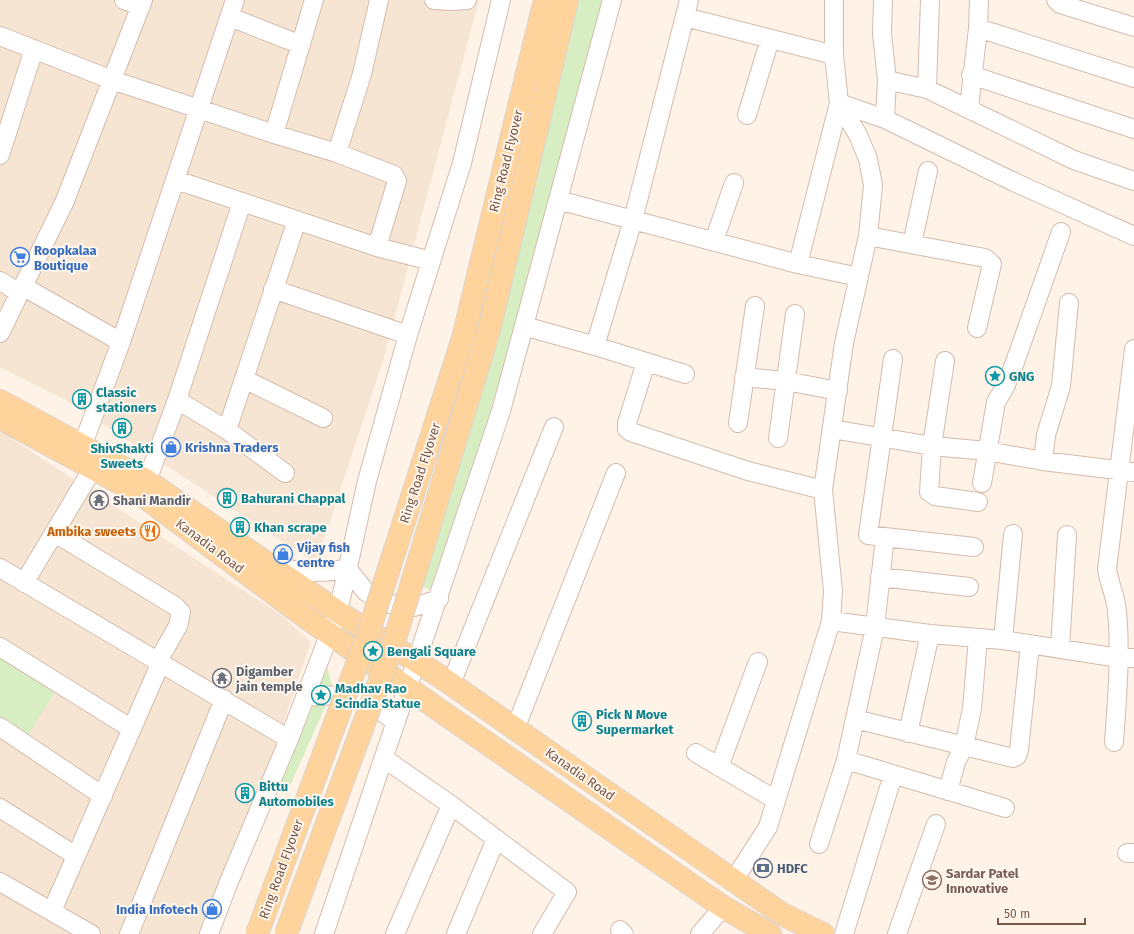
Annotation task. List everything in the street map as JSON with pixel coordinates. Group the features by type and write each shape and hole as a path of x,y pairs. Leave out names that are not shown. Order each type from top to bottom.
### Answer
{"main road":[{"name":"Ring Road Flyover","path":"257,934 367,636 463,338 545,0"},
{"name":"Ring Road Flyover","path":"286,934 392,645 489,330 567,0"},
{"name":"Kanadia Road","path":"0,401 83,444 148,481 338,612 451,684 734,880 782,914 800,929 823,934"},
{"name":"Kanadia Road","path":"0,418 142,495 330,634 724,906"},
{"path":"724,906 770,934"}],"street":[{"path":"274,134 314,0"},
{"path":"337,153 362,74 379,0"},
{"path":"434,0 467,0"},
{"path":"209,934 228,884 289,739 338,612 369,474 408,335 462,163 501,0"},
{"path":"328,932 416,661 439,599 501,411 612,0"},
{"path":"798,264 839,103 834,55 834,0"},
{"path":"883,0 882,34 887,80 885,119"},
{"path":"926,89 930,0"},
{"path":"969,108 978,28 979,0"},
{"path":"1056,0 1060,4 1134,26"},
{"path":"0,333 64,203 112,80 136,2"},
{"path":"83,444 121,342 176,180 198,107 233,8 301,45"},
{"path":"595,346 633,220 687,8 770,39 834,55"},
{"path":"978,28 1134,78"},
{"path":"0,36 112,80 198,107 274,134 337,153 394,175 397,181 377,247"},
{"path":"747,115 770,39"},
{"path":"0,155 6,118 34,49"},
{"path":"972,76 1134,129"},
{"path":"887,80 926,89 969,108 1074,160 1134,181"},
{"path":"839,103 885,119 1021,185 1134,236"},
{"path":"734,880 768,827 831,621 833,591 823,490 844,343 868,236 873,185 868,159 858,135 839,103"},
{"path":"912,244 928,171"},
{"path":"176,180 377,247 431,261"},
{"path":"714,241 734,183"},
{"path":"558,200 798,264 859,277"},
{"path":"148,481 177,400 242,202"},
{"path":"227,430 296,220"},
{"path":"982,483 996,402 1005,387 1015,362 1061,232"},
{"path":"868,236 985,258 990,261 992,264 977,328"},
{"path":"0,281 22,290 121,342"},
{"path":"273,289 408,335"},
{"path":"1043,461 1046,436 1060,386 1068,303"},
{"path":"738,423 755,306"},
{"path":"778,438 795,314"},
{"path":"524,326 685,374"},
{"path":"1114,742 1126,658 1117,609 1109,583 1107,569 1127,471 1134,349"},
{"path":"893,359 868,535 974,547"},
{"path":"945,361 932,446 929,492 935,496 978,502"},
{"path":"646,362 627,423 627,429 631,432 748,471 823,490"},
{"path":"744,377 786,381 838,391"},
{"path":"244,379 323,418"},
{"path":"177,400 227,430 285,474"},
{"path":"451,684 554,427"},
{"path":"832,429 932,446 987,451 1043,461 1127,471"},
{"path":"24,583 93,468"},
{"path":"515,728 616,473"},
{"path":"52,911 160,662 178,626 180,612 175,606 55,533"},
{"path":"1003,640 1014,534"},
{"path":"1060,648 1067,535"},
{"path":"819,844 846,760 875,627 885,536"},
{"path":"272,567 314,573 333,572 347,568"},
{"path":"0,568 224,699 289,739"},
{"path":"347,568 366,592 389,604 414,607 439,599"},
{"path":"880,577 969,587"},
{"path":"831,621 930,634 1003,640 1126,658"},
{"path":"908,733 930,634"},
{"path":"948,791 956,762 964,746 972,709 978,638"},
{"path":"855,719 1013,758 1017,756 1030,644"},
{"path":"0,647 132,729"},
{"path":"719,767 758,662"},
{"path":"305,697 330,694 357,698 381,711 396,722"},
{"path":"129,934 224,699"},
{"path":"0,727 103,796"},
{"path":"696,754 776,800"},
{"path":"385,759 451,805 567,892 542,934"},
{"path":"846,760 1005,808"},
{"path":"844,934 893,775"},
{"path":"395,934 451,805"},
{"path":"0,808 76,856"},
{"path":"897,934 936,824"},
{"path":"456,934 496,839"},
{"path":"0,882 91,934"},
{"path":"700,934 724,906"}],"shaded area":[{"path":"0,0 479,0 384,358 316,563 64,399 0,367"},
{"path":"0,431 281,615 311,642 253,812 207,934 0,934"}],"green space":[{"path":"575,0 602,0 565,152 486,426 430,590 416,583"},
{"path":"0,647 60,684 23,743 0,727"},
{"path":"326,663 333,689 290,786 277,780"}],"place":[{"name":"Roopkalaa Boutique","path":"20,257"},
{"name":"GNG","path":"995,376"},
{"name":"Classic stationers","path":"82,399"},
{"name":"ShivShakti Sweets","path":"122,428"},
{"name":"Krishna Traders","path":"171,447"},
{"name":"Bahurani Chappal","path":"227,498"},
{"name":"Shani Mandir","path":"99,500"},
{"name":"Khan scrape","path":"240,527"},
{"name":"Ambika sweets","path":"150,531"},
{"name":"Vijay fish centre","path":"283,554"},
{"name":"Bengali Square","path":"373,651"},
{"name":"Digamber jain temple","path":"222,678"},
{"name":"Madhav Rao Scindia Statue","path":"321,695"},
{"name":"Pick N Move Supermarket","path":"582,721"},
{"name":"Bittu Automobiles","path":"245,793"},
{"name":"HDFC","path":"763,868"},
{"name":"Sardar Patel Innovative","path":"932,880"},
{"name":"India Infotech","path":"212,909"}]}
